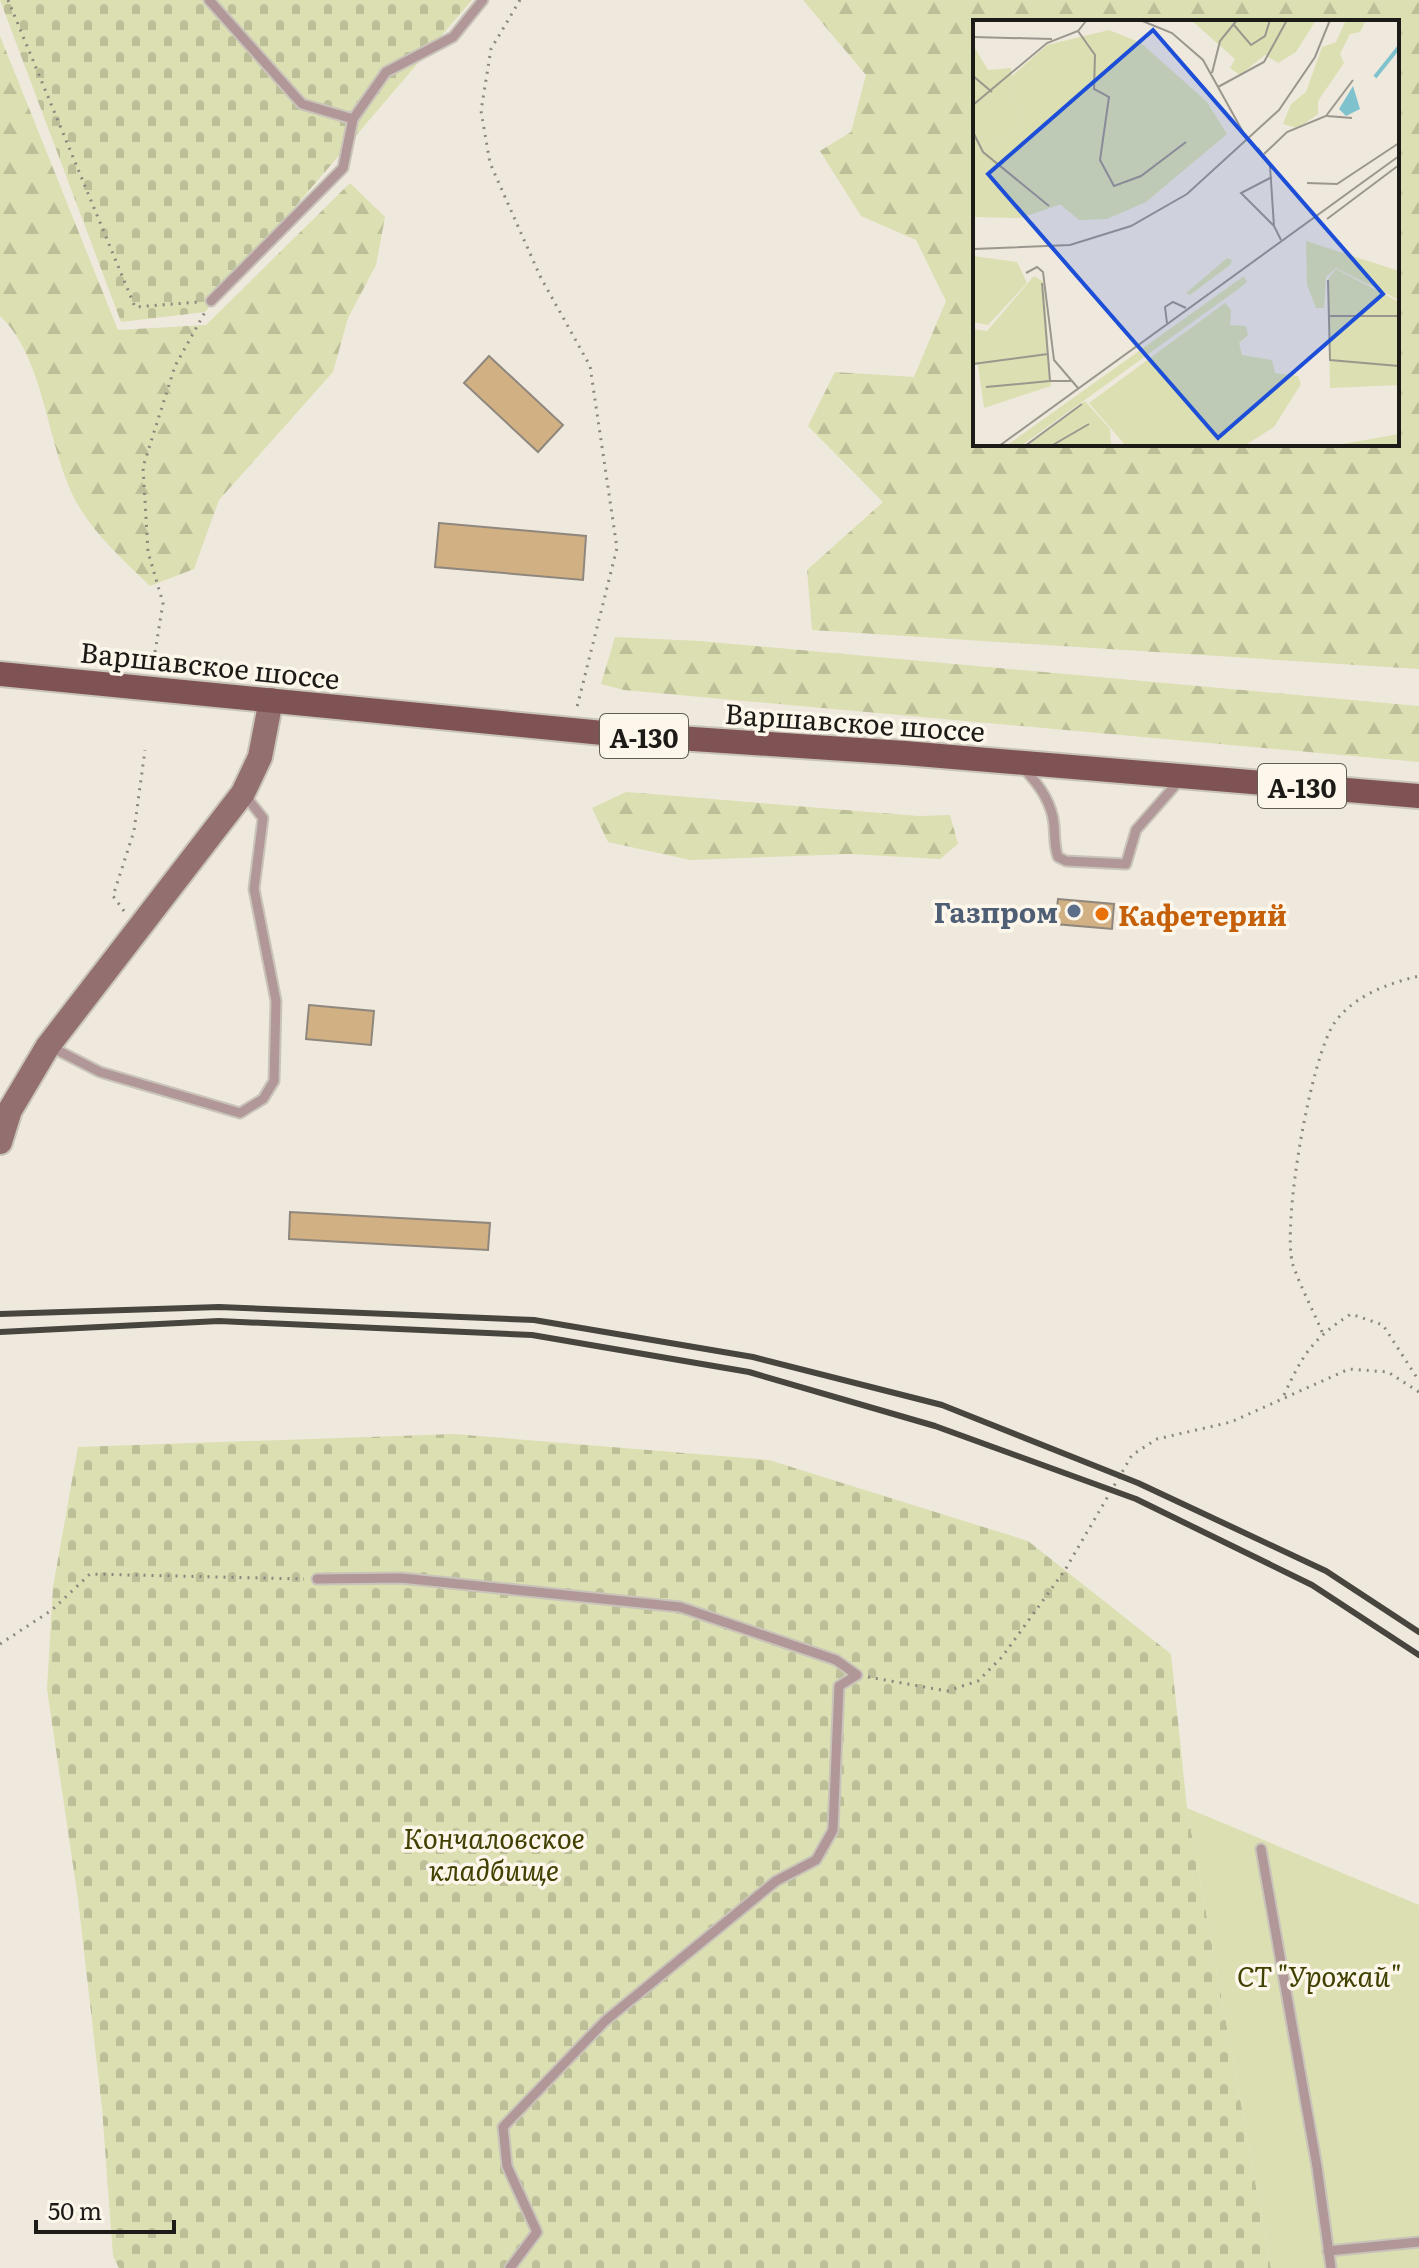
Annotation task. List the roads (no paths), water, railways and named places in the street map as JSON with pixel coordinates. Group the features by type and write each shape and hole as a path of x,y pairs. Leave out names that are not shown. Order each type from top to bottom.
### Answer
{"main road":[{"name":"Варшавское шоссе","path":"0,674 572,730 1419,796"}],"street":[{"path":"0,1142 10,1110 36,1071 48,1046 243,793 260,757 271,700"}],"lane":[{"path":"209,0 302,104 353,119"},
{"path":"211,301 343,168 353,119 386,72 453,37 483,0"},
{"path":"1017,763 1047,798 1054,822 1054,848 1058,857 1066,861 1126,864 1136,830 1151,809 1184,777"},
{"path":"48,1046 100,1072 240,1113 263,1099 274,1081 276,1001 254,889 263,818 243,793"},
{"path":"317,1579 401,1578 680,1607 836,1660 857,1675 839,1686 833,1830 816,1860 776,1881 605,2021 503,2127 507,2166 537,2232 510,2268"},
{"path":"1261,1849 1331,2268"},
{"path":"1328,2251 1419,2242"}],"railway":[{"path":"0,1314 219,1307 534,1320 753,1357 942,1405 1138,1483 1326,1571 1419,1632"},
{"path":"0,1332 219,1321 532,1335 749,1372 935,1426 1136,1499 1312,1585 1419,1655"}],"place":[{"name":"Газпром","path":"1074,911"},
{"name":"Кафетерий","path":"1102,914"}],"park label":[{"name":"Кончаловское кладбище","path":"494,1853"},
{"name":"СТ \"Урожай\"","path":"1319,1975"}]}
